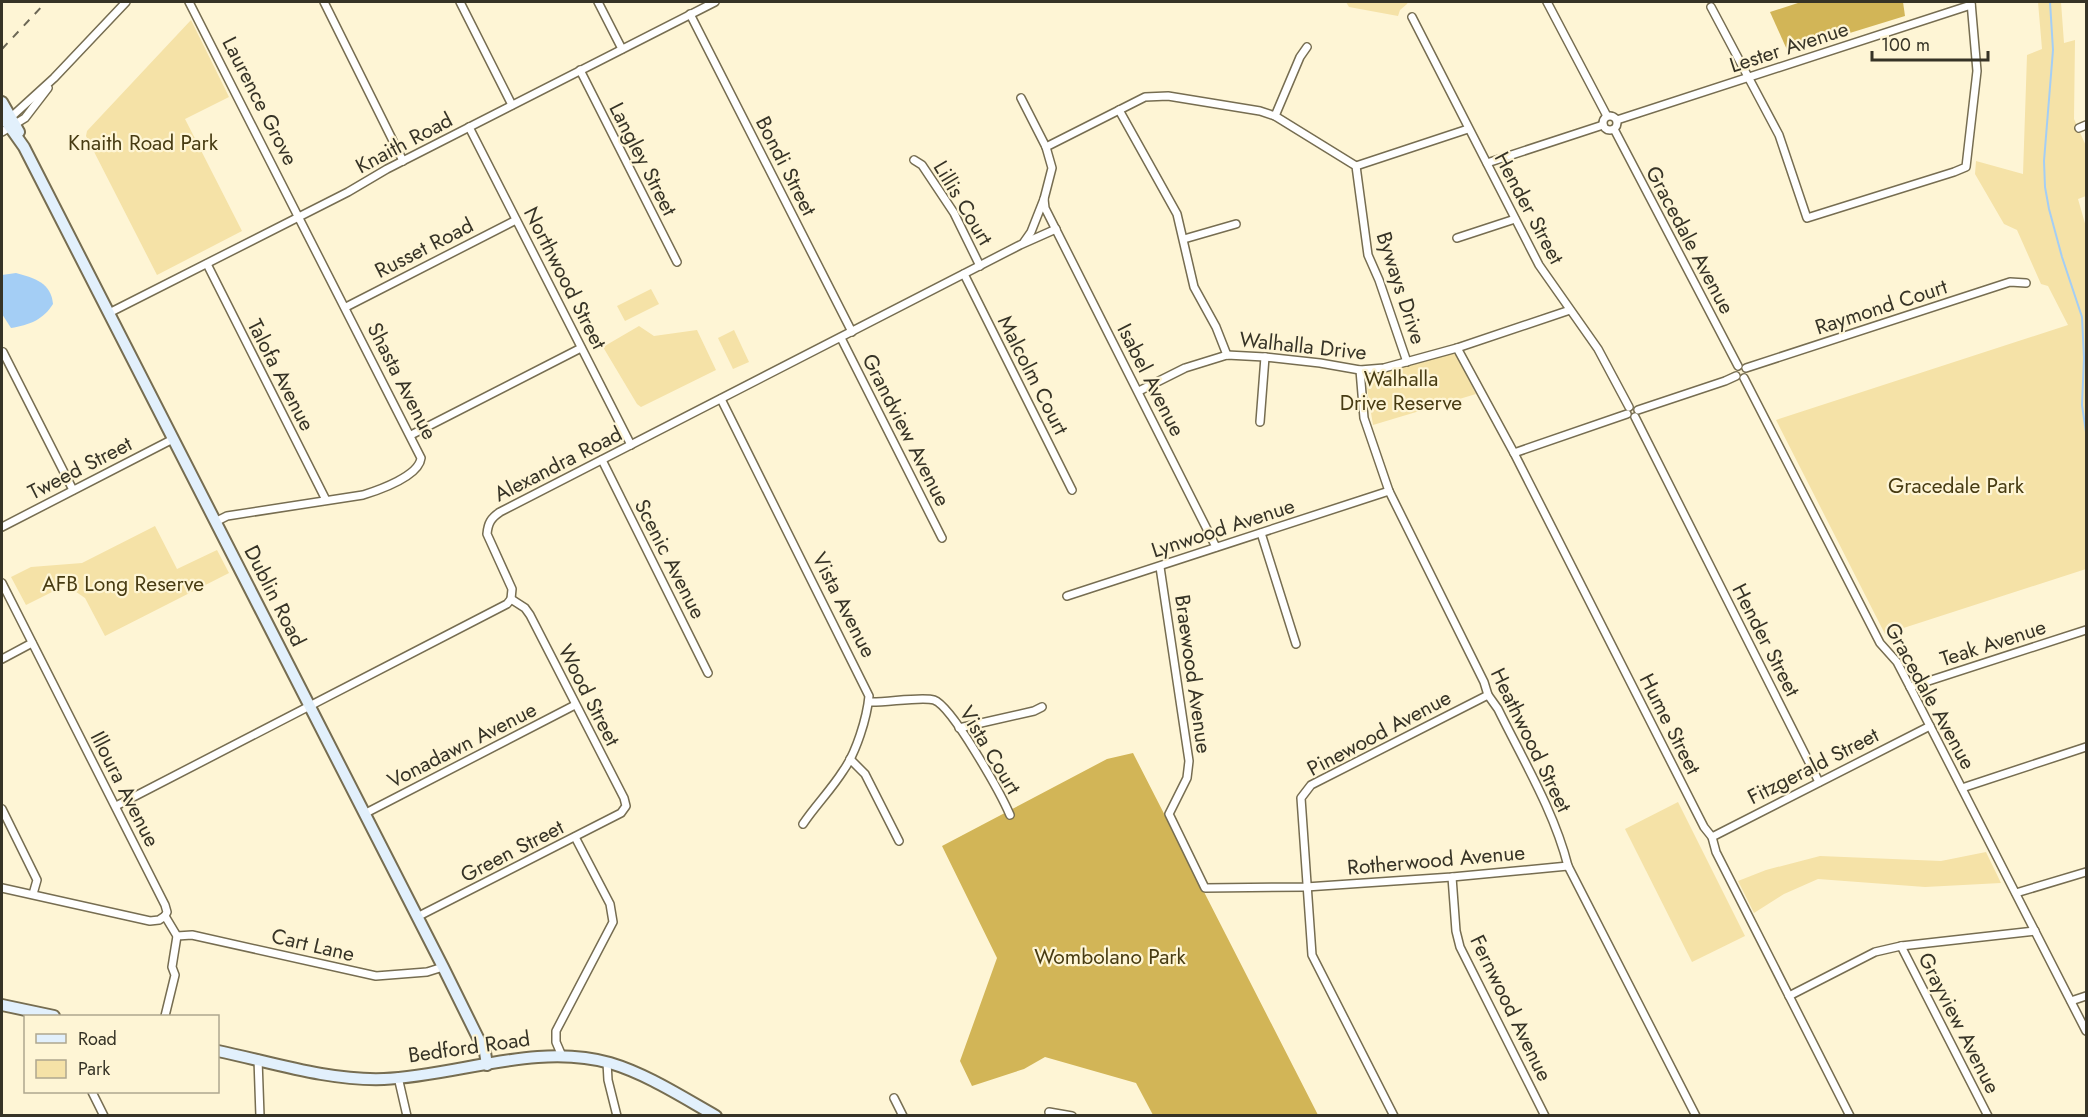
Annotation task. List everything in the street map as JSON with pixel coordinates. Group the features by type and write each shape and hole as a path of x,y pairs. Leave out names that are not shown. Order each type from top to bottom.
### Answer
{"main road":[{"name":"Dublin Road","path":"2,102 6,123 24,147 310,706 443,967 484,1052 487,1065"},
{"path":"2,1005 45,1015"},
{"name":"Bedford Road","path":"219,1051 314,1072 365,1078 398,1077 543,1056 561,1056 607,1062 641,1076 716,1116"}],"street":[{"path":"6,123 25,118 54,78 126,2"},
{"name":"Laurence Grove","path":"189,2 300,216"},
{"path":"324,2 403,161"},
{"path":"460,2 512,105"},
{"path":"598,2 622,49"},
{"name":"Knaith Road","path":"109,313 715,2"},
{"path":"1547,2 1607,117"},
{"path":"1711,7 1779,135 1807,218 1965,167 1977,72 1971,3"},
{"name":"Lester Avenue","path":"1617,120 1971,3"},
{"name":"Bondi Street","path":"690,14 852,332"},
{"name":"Hender Street","path":"1412,17 1539,265 1598,349 1628,410"},
{"path":"1275,116 1300,57 1307,47"},
{"name":"Langley Street","path":"580,70 677,262"},
{"path":"1046,147 1145,97 1161,95 1260,111 1275,116 1356,166 1468,129"},
{"path":"1020,245 1028,237 1044,199 1052,168 1046,147 1021,98"},
{"path":"1119,110 1177,214 1194,286 1216,327 1227,355"},
{"path":"1613,116 1617,120 1614,129 1608,129 1603,125 1607,117 1613,116"},
{"path":"1487,163 1603,125"},
{"name":"Northwood Street","path":"469,127 631,445"},
{"name":"Gracedale Avenue","path":"1614,129 1738,366"},
{"name":"Lillis Court","path":"914,160 922,165 954,213 981,266"},
{"name":"Byways Drive","path":"1356,166 1368,255 1407,362"},
{"path":"1044,199 1045,208 1056,229"},
{"name":"Shasta Avenue","path":"215,522 227,516 363,495 378,490 416,470 421,464 422,458 411,435 300,216"},
{"path":"1457,238 1515,219"},
{"name":"Russet Road","path":"346,307 516,220"},
{"path":"1184,239 1236,224"},
{"name":"Alexandra Road","path":"511,599 512,589 487,534 488,525 493,517 1020,245 1056,229"},
{"name":"Isabel Avenue","path":"1056,229 1216,547"},
{"name":"Talofa Avenue","path":"207,264 326,500"},
{"name":"Malcolm Court","path":"964,274 1072,490"},
{"name":"Raymond Court","path":"1746,368 2010,282 2026,283"},
{"name":"Walhalla Drive","path":"1139,391 1185,368 1227,355 1320,363 1360,370 1384,369 1457,348 1570,310"},
{"name":"Grandview Avenue","path":"841,338 942,538"},
{"path":"411,435 581,348"},
{"name":"Hume Street","path":"1457,348 1514,453 1704,827 1712,837 1716,852 1850,1116"},
{"path":"3,352 73,490"},
{"path":"1260,422 1265,357"},
{"path":"1738,366 1746,368 1747,375 1744,378 1740,379 1736,376 1734,370 1738,366"},
{"name":"Heathwood Street","path":"1360,370 1364,418 1389,491 1484,682 1488,695 1498,709 1546,807 1568,866 1696,1116"},
{"path":"1514,453 1634,406 1636,414 1736,376"},
{"name":"Gracedale Avenue","path":"1744,378 1880,643 1897,662 2086,1031"},
{"name":"Vista Avenue","path":"721,399 868,690 869,702"},
{"name":"Hender Street","path":"1636,414 1819,782"},
{"name":"Tweed Street","path":"2,527 173,439"},
{"name":"Scenic Avenue","path":"602,460 708,673"},
{"name":"Lynwood Avenue","path":"1067,596 1389,491"},
{"path":"1260,532 1296,644"},
{"name":"Braewood Avenue","path":"1160,567 1189,760 1187,778 1170,810 1170,818 1205,888 1306,887"},
{"name":"Illoura Avenue","path":"2,583 116,806 165,905 167,912 165,916 177,936"},
{"path":"116,806 507,604 511,599"},
{"name":"Wood Street","path":"511,599 525,608 530,615 624,798 626,806 621,813"},
{"name":"Teak Avenue","path":"1910,687 2086,630"},
{"path":"2,659 32,643"},
{"name":"Pinewood Avenue","path":"1394,1116 1312,955 1301,798 1311,785 1488,695"},
{"name":"Vista Court","path":"869,702 934,700 947,709 1010,815"},
{"path":"803,824 850,759 869,702"},
{"name":"Vonadawn Avenue","path":"364,814 575,705"},
{"path":"959,728 1042,707"},
{"name":"Fitzgerald Street","path":"1712,837 1930,726"},
{"path":"1962,788 2086,747"},
{"path":"850,759 865,774 899,841"},
{"path":"2,809 37,880 33,894"},
{"name":"Green Street","path":"417,917 621,813"},
{"path":"561,1056 556,1042 556,1031 613,922 610,904 575,837"},
{"name":"Rotherwood Avenue","path":"1306,887 1568,866"},
{"path":"2016,893 2086,872"},
{"name":"Fernwood Avenue","path":"1452,877 1456,931 1460,947 1545,1116"},
{"path":"2,888 150,921 159,920 165,916"},
{"path":"1789,996 1875,952 1901,946 2035,931"},
{"name":"Cart Lane","path":"177,936 192,935 376,976 427,972 443,967"},
{"path":"165,1015 175,975 172,967 177,936"},
{"name":"Grayview Avenue","path":"1901,946 1988,1116"},
{"path":"2071,1001 2086,996"},
{"path":"258,1059 260,1116"},
{"path":"607,1062 608,1080 617,1116"},
{"path":"398,1077 407,1116"},
{"path":"92,1093 104,1116"},
{"path":"894,1098 903,1116"},
{"path":"1049,1112 1072,1116"}],"green space":[{"path":"1346,2 1408,2 1400,10 1398,16 1349,7"},
{"path":"1801,2 1903,2 1905,16 1788,52 1770,12"},
{"name":"Gracedale Park","path":"2038,2 2061,2 2064,43 2075,40 2074,119 2086,146 2086,196 2078,199 2086,227 2086,569 1885,634 1776,420 2068,325 2048,286 2041,284 2017,230 2004,224 1975,174 1976,161 2023,174 2027,55 2042,49"},
{"name":"Knaith Road Park","path":"191,20 229,97 185,119 242,231 157,275 86,136 87,131"},
{"path":"651,289 659,304 625,321 617,306"},
{"path":"639,326 654,336 697,330 716,370 641,407 603,347"},
{"path":"734,330 749,362 733,369 718,338"},
{"name":"Walhalla Drive Reserve","path":"1455,353 1476,394 1373,425 1365,376"},
{"name":"AFB Long Reserve","path":"155,526 177,569 217,550 229,573 105,636 85,598 66,585 26,605 11,577 31,567 82,563"},
{"name":"Wombolano Park","path":"1133,753 1318,1115 1153,1115 1136,1083 1045,1057 1024,1069 972,1086 960,1061 997,958 942,846 1107,759"},
{"path":"1678,802 1745,936 1692,962 1625,829"},
{"path":"1986,852 2001,883 1925,887 1818,879 1784,894 1754,913 1738,881 1766,870 1820,856 1941,861"}],"water":[{"path":"16,273 41,282 49,291 53,304 35,321 11,328 2,314 2,275"}],"waterway":[{"path":"2050,2 2053,50 2044,161 2045,187 2062,257 2082,317 2084,358 2082,405 2086,432"}],"railway":[{"path":"2,49 46,2"}]}
